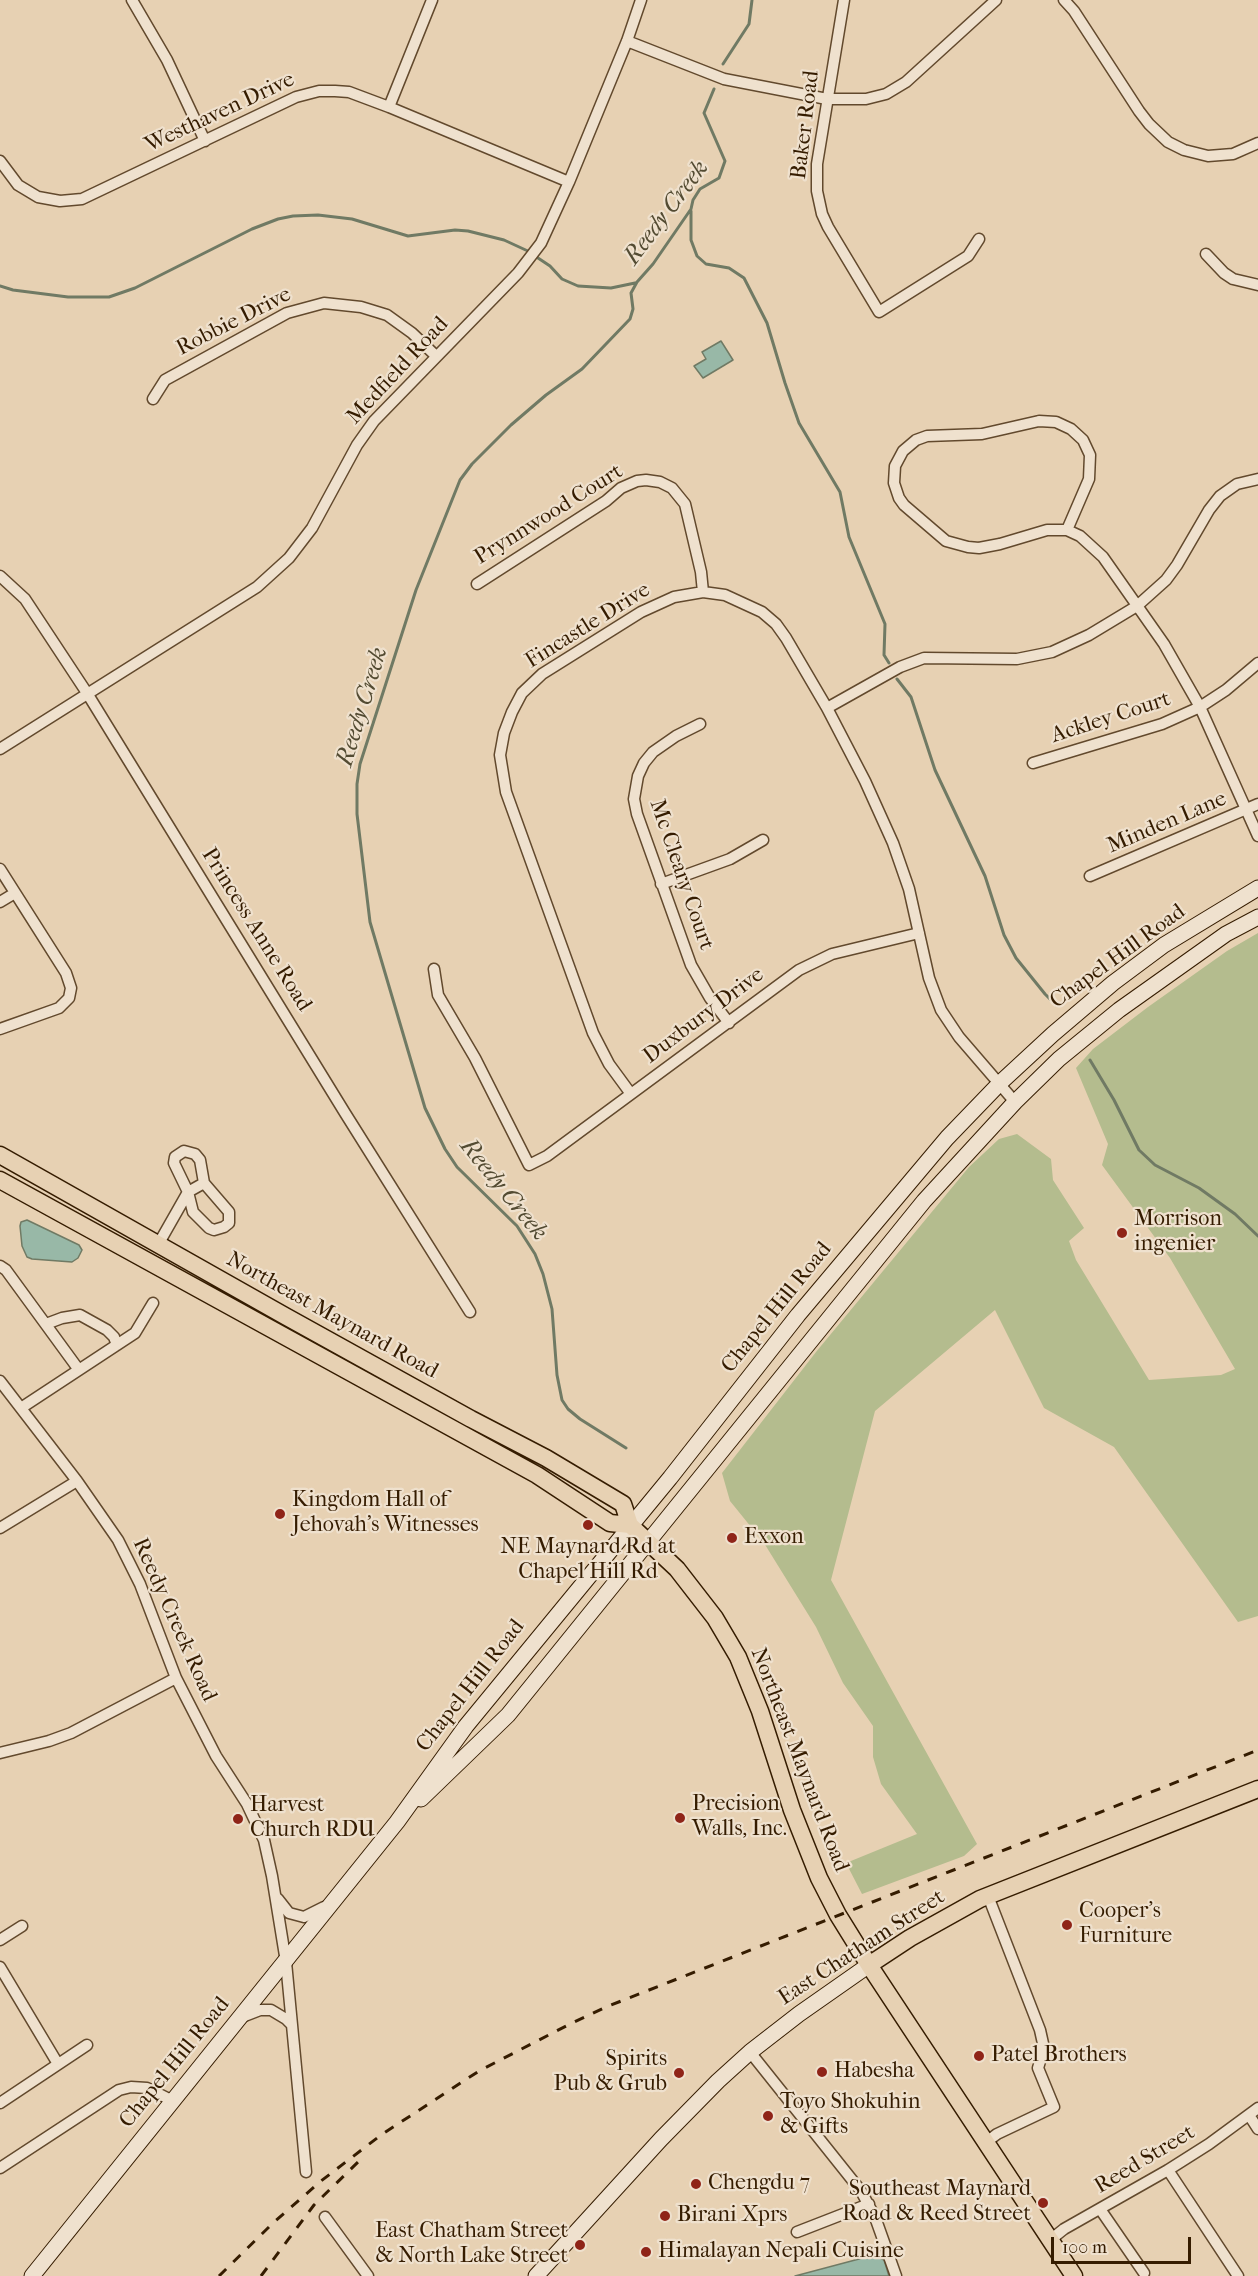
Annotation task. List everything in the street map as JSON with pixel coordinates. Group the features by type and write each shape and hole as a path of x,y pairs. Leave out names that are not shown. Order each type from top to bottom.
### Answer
{"main road":[{"name":"Chapel Hill Road","path":"32,2276 339,1896 397,1822 460,1733 670,1478 798,1315 947,1138 1000,1083 1113,983 1164,945 1258,888"},
{"name":"Chapel Hill Road","path":"397,1822 508,1715 924,1201 1015,1102 1059,1059 1119,1010 1226,934 1258,916"},
{"name":"Northeast Maynard Road","path":"0,1155 295,1322 471,1419 520,1443 623,1504 630,1525 677,1569 715,1618 738,1657 819,1878 869,1965 1074,2276"},
{"name":"Northeast Maynard Road","path":"0,1180 537,1475 610,1522 630,1525"},
{"name":"East Chatham Street","path":"536,2276 685,2114 750,2052 833,1989 910,1938 988,1896 1258,1788"}],"street":[{"path":"132,0 167,60 205,141"},
{"path":"389,107 432,0"},
{"name":"Medfield Road","path":"0,749 257,587 278,569 312,528 357,445 370,426 531,258 549,227 569,182 627,41 641,0"},
{"name":"Baker Road","path":"844,0 817,164 819,204 828,227 879,312 968,256 979,238"},
{"path":"627,41 723,79 827,99 866,99 886,94 906,82 996,0"},
{"path":"1064,0 1074,11 1139,111 1168,142 1184,150 1208,156 1233,154 1258,144"},
{"name":"Westhaven Drive","path":"0,161 11,177 28,192 49,200 82,199 296,97 320,91 349,92 569,182"},
{"path":"1206,254 1233,279 1258,285"},
{"name":"Robbie Drive","path":"153,399 165,380 276,318 312,305 336,303 376,310 400,324 436,356"},
{"path":"1067,530 1089,479 1090,463 1088,448 1083,440 1064,425 1039,421 982,434 927,436 909,445 898,458 894,483 899,498 946,541 979,548 1032,533 1067,530 1092,545 1164,644 1200,707 1258,836"},
{"path":"827,708 910,662 937,657 1017,659 1034,657 1066,646 1137,606 1166,580 1178,565 1209,510 1220,496 1237,484 1258,479"},
{"name":"Prynnwood Court","path":"477,584 606,501 621,488 646,480 660,482 681,496 685,504 701,572 703,592"},
{"name":"Princess Anne Road","path":"0,576 25,599 87,693 470,1312"},
{"name":"Fincastle Drive","path":"631,1094 609,1064 593,1033 506,792 500,755 504,733 512,712 522,693 542,674 651,607 674,597 703,592 741,601 762,612 776,624 786,638 827,708 876,801 909,889 929,978 941,1010 959,1037 1015,1102"},
{"name":"Ackley Court","path":"1033,764 1162,724 1200,707 1258,663"},
{"name":"Mc Cleary Court","path":"700,724 676,736 653,752 644,763 635,788 634,799 637,814 685,950 698,980 729,1023"},
{"name":"Minden Lane","path":"1090,876 1258,804"},
{"path":"661,884 730,859 763,840"},
{"path":"0,869 66,973 71,988 69,998 59,1008 0,1029"},
{"path":"0,902 15,892"},
{"name":"Duxbury Drive","path":"434,969 438,995 475,1058 529,1165 547,1156 799,970 841,951 919,933"},
{"path":"184,1150 195,1154 200,1160 204,1184 229,1212 229,1223 214,1230 209,1228 193,1212 188,1192 176,1169 175,1157 184,1150"},
{"path":"159,1243 188,1192 204,1184"},
{"path":"0,1266 6,1270 79,1370"},
{"path":"21,1408 135,1333 153,1303"},
{"path":"46,1324 62,1317 80,1316 107,1330 114,1337 117,1345"},
{"name":"Reedy Creek Road","path":"0,1381 77,1481 128,1558 176,1678 204,1733 247,1804 258,1828 268,1854 286,1962 306,2172"},
{"path":"0,1528 77,1481"},
{"path":"0,1753 71,1733 176,1678"},
{"path":"275,1894 289,1913 304,1917 320,1910 339,1896"},
{"path":"985,2143 997,2134 1054,2107 1038,2068 1044,2048 1040,2030 988,1896"},
{"path":"0,1940 22,1926"},
{"path":"0,1967 58,2064"},
{"path":"242,2017 260,2010 271,2010 292,2025"},
{"path":"0,2103 87,2045"},
{"path":"750,2052 861,2191 869,2204 896,2276"},
{"path":"0,2168 119,2090 131,2087 147,2088 173,2101"},
{"name":"Reed Street","path":"1049,2241 1064,2229 1209,2144 1258,2108"},
{"path":"1249,2115 1258,2129"},
{"path":"1168,2170 1238,2276"},
{"path":"796,2232 869,2204"},
{"path":"1100,2209 1144,2272"},
{"path":"325,2217 368,2276"}],"shaded area":[{"path":"721,341 733,360 703,378 694,366 706,359 702,352"},
{"path":"1258,933 1258,1616 1238,1622 1114,1447 1044,1408 995,1310 875,1411 831,1580 977,1844 964,1856 862,1894 846,1863 917,1834 881,1784 873,1757 873,1726 843,1683 816,1627 764,1543 730,1501 722,1473 816,1352 969,1167 999,1139 1017,1134 1051,1159 1053,1180 1084,1228 1069,1241 1076,1260 1149,1380 1221,1375 1235,1369 1170,1258 1102,1165 1108,1144 1076,1068 1093,1049 1148,1007 1227,951"},
{"path":"27,1220 79,1245 82,1250 78,1258 72,1262 27,1257 22,1246 20,1226 21,1222"},
{"path":"874,2255 884,2260 889,2276 795,2276"}],"waterway":[{"name":"Reedy Creek","path":"723,64 749,24 752,0"},
{"name":"Reedy Creek","path":"626,1448 580,1419 568,1409 562,1400 557,1375 552,1309 535,1254 517,1226 457,1167 445,1149 425,1108 370,922 357,814 357,784 360,764 416,590 460,480 472,464 511,425 546,395 582,369 630,319 633,309 631,293 637,282 653,264 691,209 693,200 700,189 719,178 725,161 704,113 714,89"},
{"path":"691,211 691,240 697,256 706,264 729,268 744,278 767,323 799,423 840,492 849,537 885,624 884,655 889,663"},
{"path":"0,286 13,290 68,297 109,297 135,288 252,229 293,216 318,215 352,219 408,236 455,230 468,231 504,240 530,252"},
{"path":"535,256 550,266 562,279 578,286 611,288 635,283"},
{"path":"897,679 911,697 935,770 985,876 1004,935 1016,958 1056,1005"},
{"path":"1090,1060 1114,1100 1139,1150 1155,1165 1199,1188 1235,1214 1258,1236"}],"railway":[{"path":"219,2276 273,2223 321,2181 381,2135 479,2071 568,2025 606,2007 1258,1750"},
{"path":"261,2276 314,2205 358,2162"}],"place":[{"name":"Morrison ingenier","path":"1122,1233"},
{"name":"Kingdom Hall of Jehovah’s Witnesses","path":"280,1514"},
{"name":"NE Maynard Rd at Chapel Hill Rd","path":"588,1525"},
{"name":"Exxon","path":"732,1538"},
{"name":"Precision Walls, Inc.","path":"680,1818"},
{"name":"Harvest Church RDU","path":"238,1819"},
{"name":"Cooper's Furniture","path":"1067,1925"},
{"name":"Patel Brothers","path":"979,2056"},
{"name":"Habesha","path":"822,2072"},
{"name":"Spirits Pub & Grub","path":"679,2073"},
{"name":"Toyo Shokuhin & Gifts","path":"768,2116"},
{"name":"Chengdu 7","path":"696,2184"},
{"name":"Southeast Maynard Road & Reed Street","path":"1043,2203"},
{"name":"Birani Xprs","path":"665,2216"},
{"name":"East Chatham Street & North Lake Street","path":"580,2245"},
{"name":"Himalayan Nepali Cuisine","path":"646,2252"}]}
